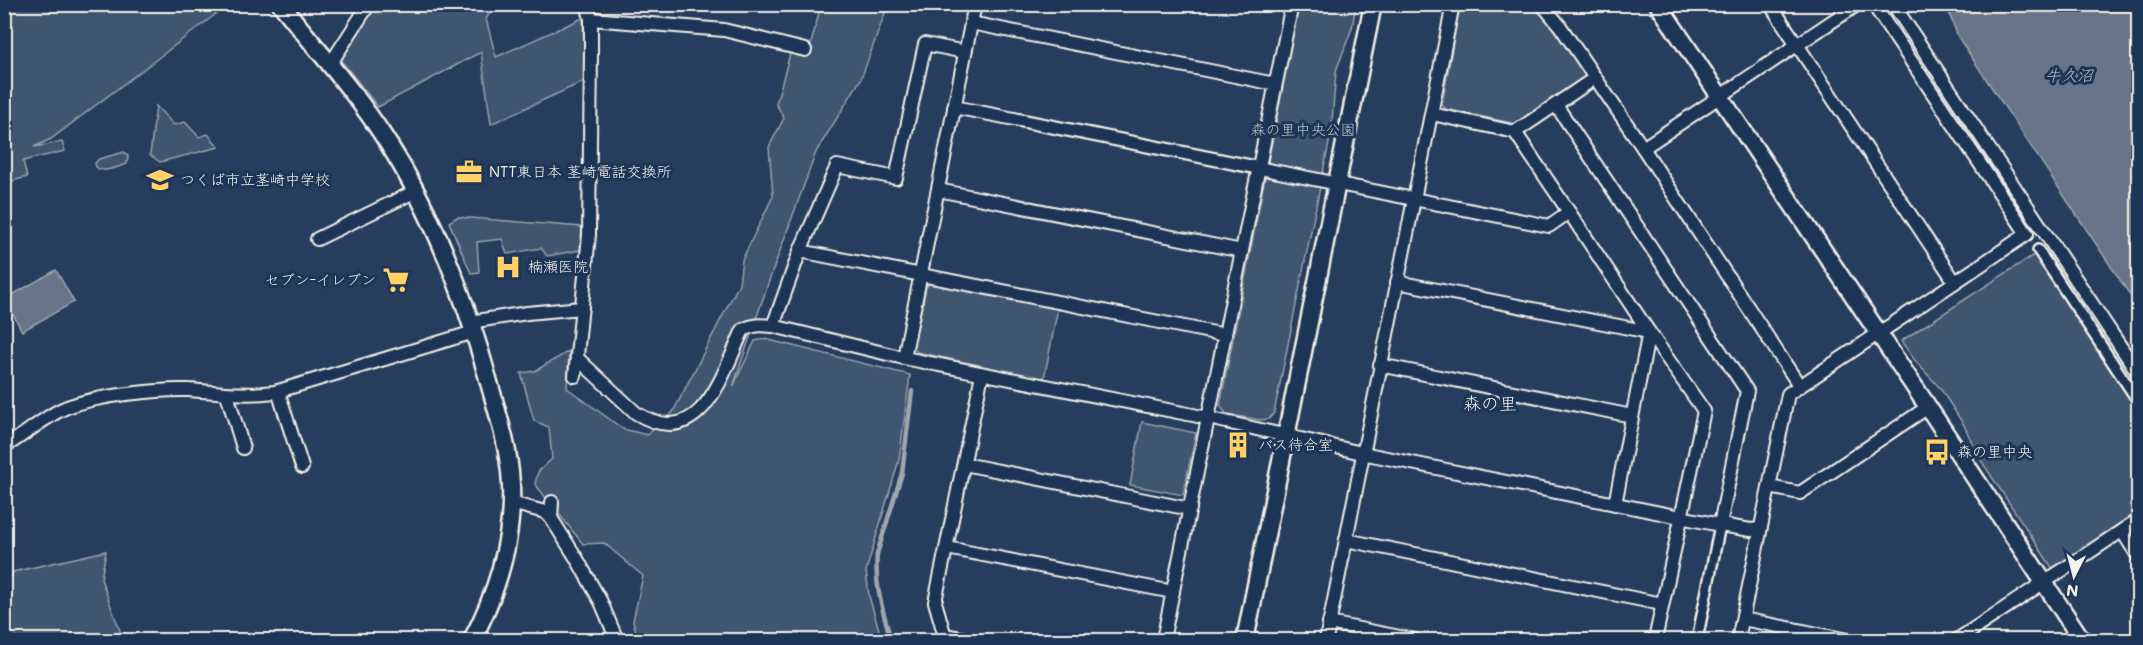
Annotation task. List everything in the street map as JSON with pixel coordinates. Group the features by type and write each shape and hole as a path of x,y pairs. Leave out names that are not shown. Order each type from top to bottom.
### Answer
{"street":[{"path":"281,4 384,136 416,191 450,265 472,327 506,443 512,503 501,570 489,606 472,640"},
{"path":"329,66 369,4"},
{"path":"575,376 589,226 591,19 587,4"},
{"path":"904,358 975,4"},
{"path":"1163,640 1292,4"},
{"path":"1245,640 1373,4"},
{"path":"1326,640 1453,4"},
{"path":"1542,4 1560,26 1643,148 1799,385"},
{"path":"1658,4 2082,640"},
{"path":"1770,4 1955,282"},
{"path":"1643,148 1858,4"},
{"path":"1738,640 1788,394 2027,234 1873,4"},
{"path":"1893,4 2139,373"},
{"path":"591,19 724,30 805,50"},
{"path":"971,23 1275,84"},
{"path":"773,326 800,250 837,166 896,178 925,44 965,52"},
{"path":"1515,132 1595,78"},
{"path":"1556,105 1747,391 1697,640"},
{"path":"954,107 1549,225 1569,212"},
{"path":"1431,114 1515,132 1704,411 1655,640"},
{"path":"938,190 1242,251"},
{"path":"317,239 416,191"},
{"path":"800,250 1225,335"},
{"path":"2038,250 2139,401"},
{"path":"1397,282 1649,332"},
{"path":"4,444 12,442 68,406 89,401 140,393 186,390 227,394 278,391 472,327 527,313 582,308"},
{"path":"577,358 636,413 660,423 676,423 691,418 704,409 715,393 743,330 760,324 904,358 1208,418 1362,453 1682,518 1760,530"},
{"path":"1615,504 1649,332"},
{"path":"1380,365 1632,416"},
{"path":"972,640 945,638 936,602 982,374"},
{"path":"278,391 302,467"},
{"path":"227,394 243,447"},
{"path":"1768,488 1800,493 1928,407"},
{"path":"963,464 1190,509"},
{"path":"551,519 552,502"},
{"path":"512,503 545,512 551,519 578,559 601,602 617,640"},
{"path":"1965,639 2139,520"},
{"path":"2122,531 2139,556"},
{"path":"1346,540 1662,604"},
{"path":"947,548 1173,592"},
{"path":"1743,619 1848,640"},
{"path":"1329,623 1415,640"}],"green space":[{"path":"5,4 228,5 51,139 34,147 62,142 65,151 23,161 27,177 5,183"},
{"path":"377,5 495,5 486,19 496,57 583,18 585,81 491,124 481,52 378,107 340,59"},
{"path":"821,5 888,5 861,79 816,152 733,387 755,341 765,339 910,375 899,460 866,571 869,596 882,640 638,640 633,621 643,576 604,543 583,544 535,484 538,472 552,459 549,427 534,421 521,373 535,371 569,351 567,388 623,429 647,435 673,412 739,284 742,260 773,196 769,147 784,118 776,104 791,50 808,55"},
{"name":"森の里中央公園","path":"1299,5 1356,5 1352,28 1336,71 1331,133 1274,413 1269,419 1260,420 1226,414 1220,405"},
{"path":"1460,5 1531,5 1554,30 1586,78 1517,124 1445,109 1442,104"},
{"path":"156,106 174,125 185,122 199,137 208,134 219,147 160,162 150,155"},
{"path":"124,152 128,156 127,164 107,170 96,167 95,163 99,159"},
{"path":"457,217 582,227 580,250 547,256 541,248 507,254 502,239 477,242 479,272 471,273 449,222"},
{"path":"2035,254 2138,410 2138,511 2053,569 1978,456 1964,425 1940,388 1916,362 1901,341"},
{"path":"931,283 1058,308 1044,379 917,352 913,347 926,287"},
{"path":"1142,422 1196,433 1183,495 1130,485"},
{"path":"106,551 101,579 123,639 129,638 129,640 10,640 4,615 13,572"}],"water":[{"name":"牛久沼","path":"1946,5 2138,5 2138,307 1958,37"},
{"path":"56,270 74,302 22,331 5,299"}],"waterway":[{"path":"891,640 882,608 876,565 877,554 902,473 912,391"}],"place":[{"name":"NTT東日本 茎崎電話交換所","path":"469,172"},
{"name":"つくば市立茎崎中学校","path":"160,180"},
{"name":"楠瀬医院","path":"508,267"},
{"name":"セブン-イレブン","path":"396,280"},
{"name":"バス待合室","path":"1238,445"},
{"name":"森の里中央","path":"1937,452"}],"district":[{"name":"森の里","path":"1490,404"}]}
